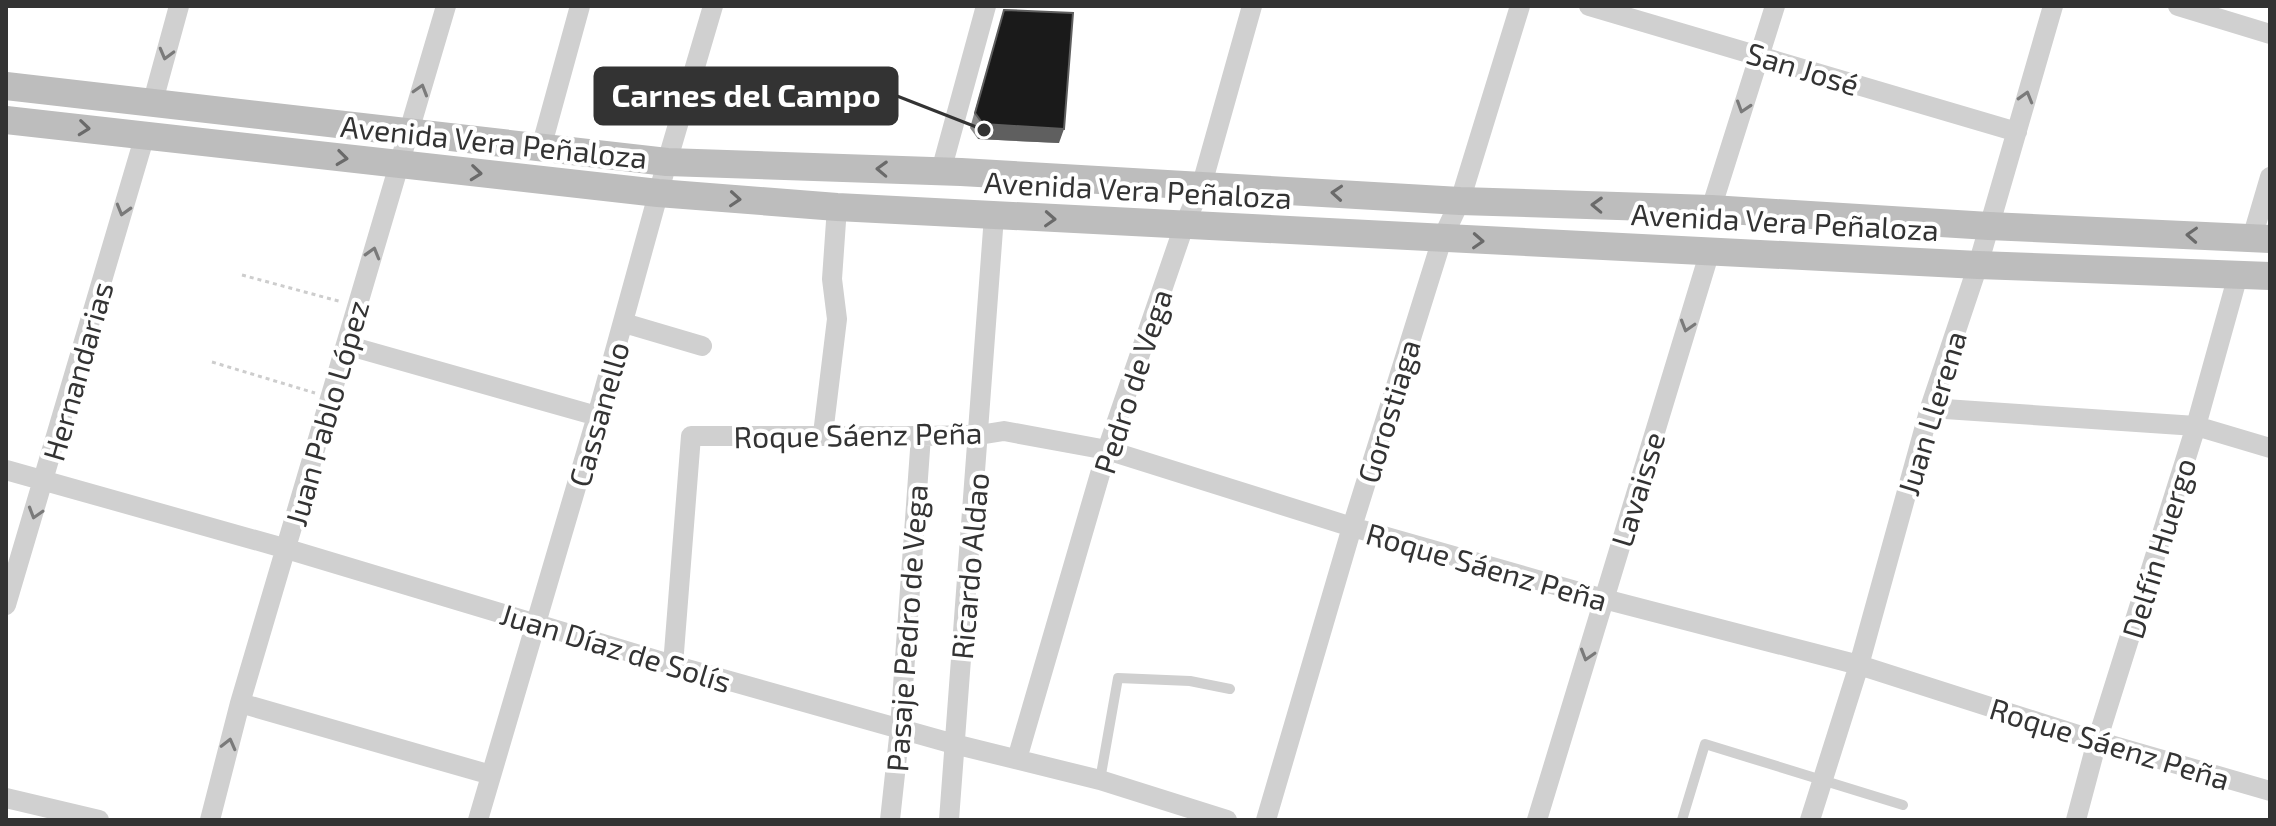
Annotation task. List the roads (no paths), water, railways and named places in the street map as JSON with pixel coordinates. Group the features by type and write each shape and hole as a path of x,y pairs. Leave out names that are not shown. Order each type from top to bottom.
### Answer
{"main road":[{"name":"Avenida Vera Peñaloza","path":"6,86 667,162 941,171 1460,201 1711,209 2261,238"},
{"name":"Avenida Vera Peñaloza","path":"6,120 658,193 837,207 1978,265 2270,276"}],"street":[{"path":"153,101 179,6"},
{"path":"541,148 580,6"},
{"name":"Cassanello","path":"478,820 624,323 658,193 713,6"},
{"path":"941,171 986,6"},
{"name":"Pedro de Vega","path":"1017,759 1107,450 1184,226 1202,184 1252,6"},
{"name":"Gorostiaga","path":"1266,820 1352,527 1442,239 1460,201 1520,6"},
{"name":"San José","path":"1589,6 2017,132"},
{"path":"1711,209 1775,6"},
{"name":"Juan Llerena","path":"1810,820 1859,665 1930,408 1978,265 2053,6"},
{"path":"2178,6 2270,34"},
{"name":"Juan Pablo López","path":"210,820 240,703 399,164 442,7"},
{"name":"Hernandarias","path":"6,605 145,135"},
{"path":"2261,238 2270,177"},
{"path":"823,434 837,319 832,279 837,207"},
{"name":"Ricardo Aldao","path":"949,820 994,216"},
{"name":"Lavaisse","path":"1537,820 1710,251"},
{"name":"Delfín Huergo","path":"2076,820 2097,741 2196,426 2238,275"},
{"path":"624,323 702,346"},
{"path":"346,345 597,416"},
{"path":"1930,408 2196,426 2270,448"},
{"name":"Roque Sáenz Peña","path":"673,665 691,436 921,436 979,435 1004,431 1107,450 1352,527 1604,599 1859,665 2097,741 2270,791"},
{"name":"Pasaje Pedro de Vega","path":"890,820 900,728 921,436"},
{"name":"Juan Díaz de Solís","path":"6,470 287,549 673,665 954,744 1100,780 1227,820"},
{"path":"240,703 491,775"},
{"path":"6,798 99,820"}],"lane":[{"path":"1100,780 1118,678 1190,681 1230,689"},
{"path":"1682,820 1705,744 1903,805"}],"place":[{"name":"Carnes del Campo","path":"984,130"}]}
